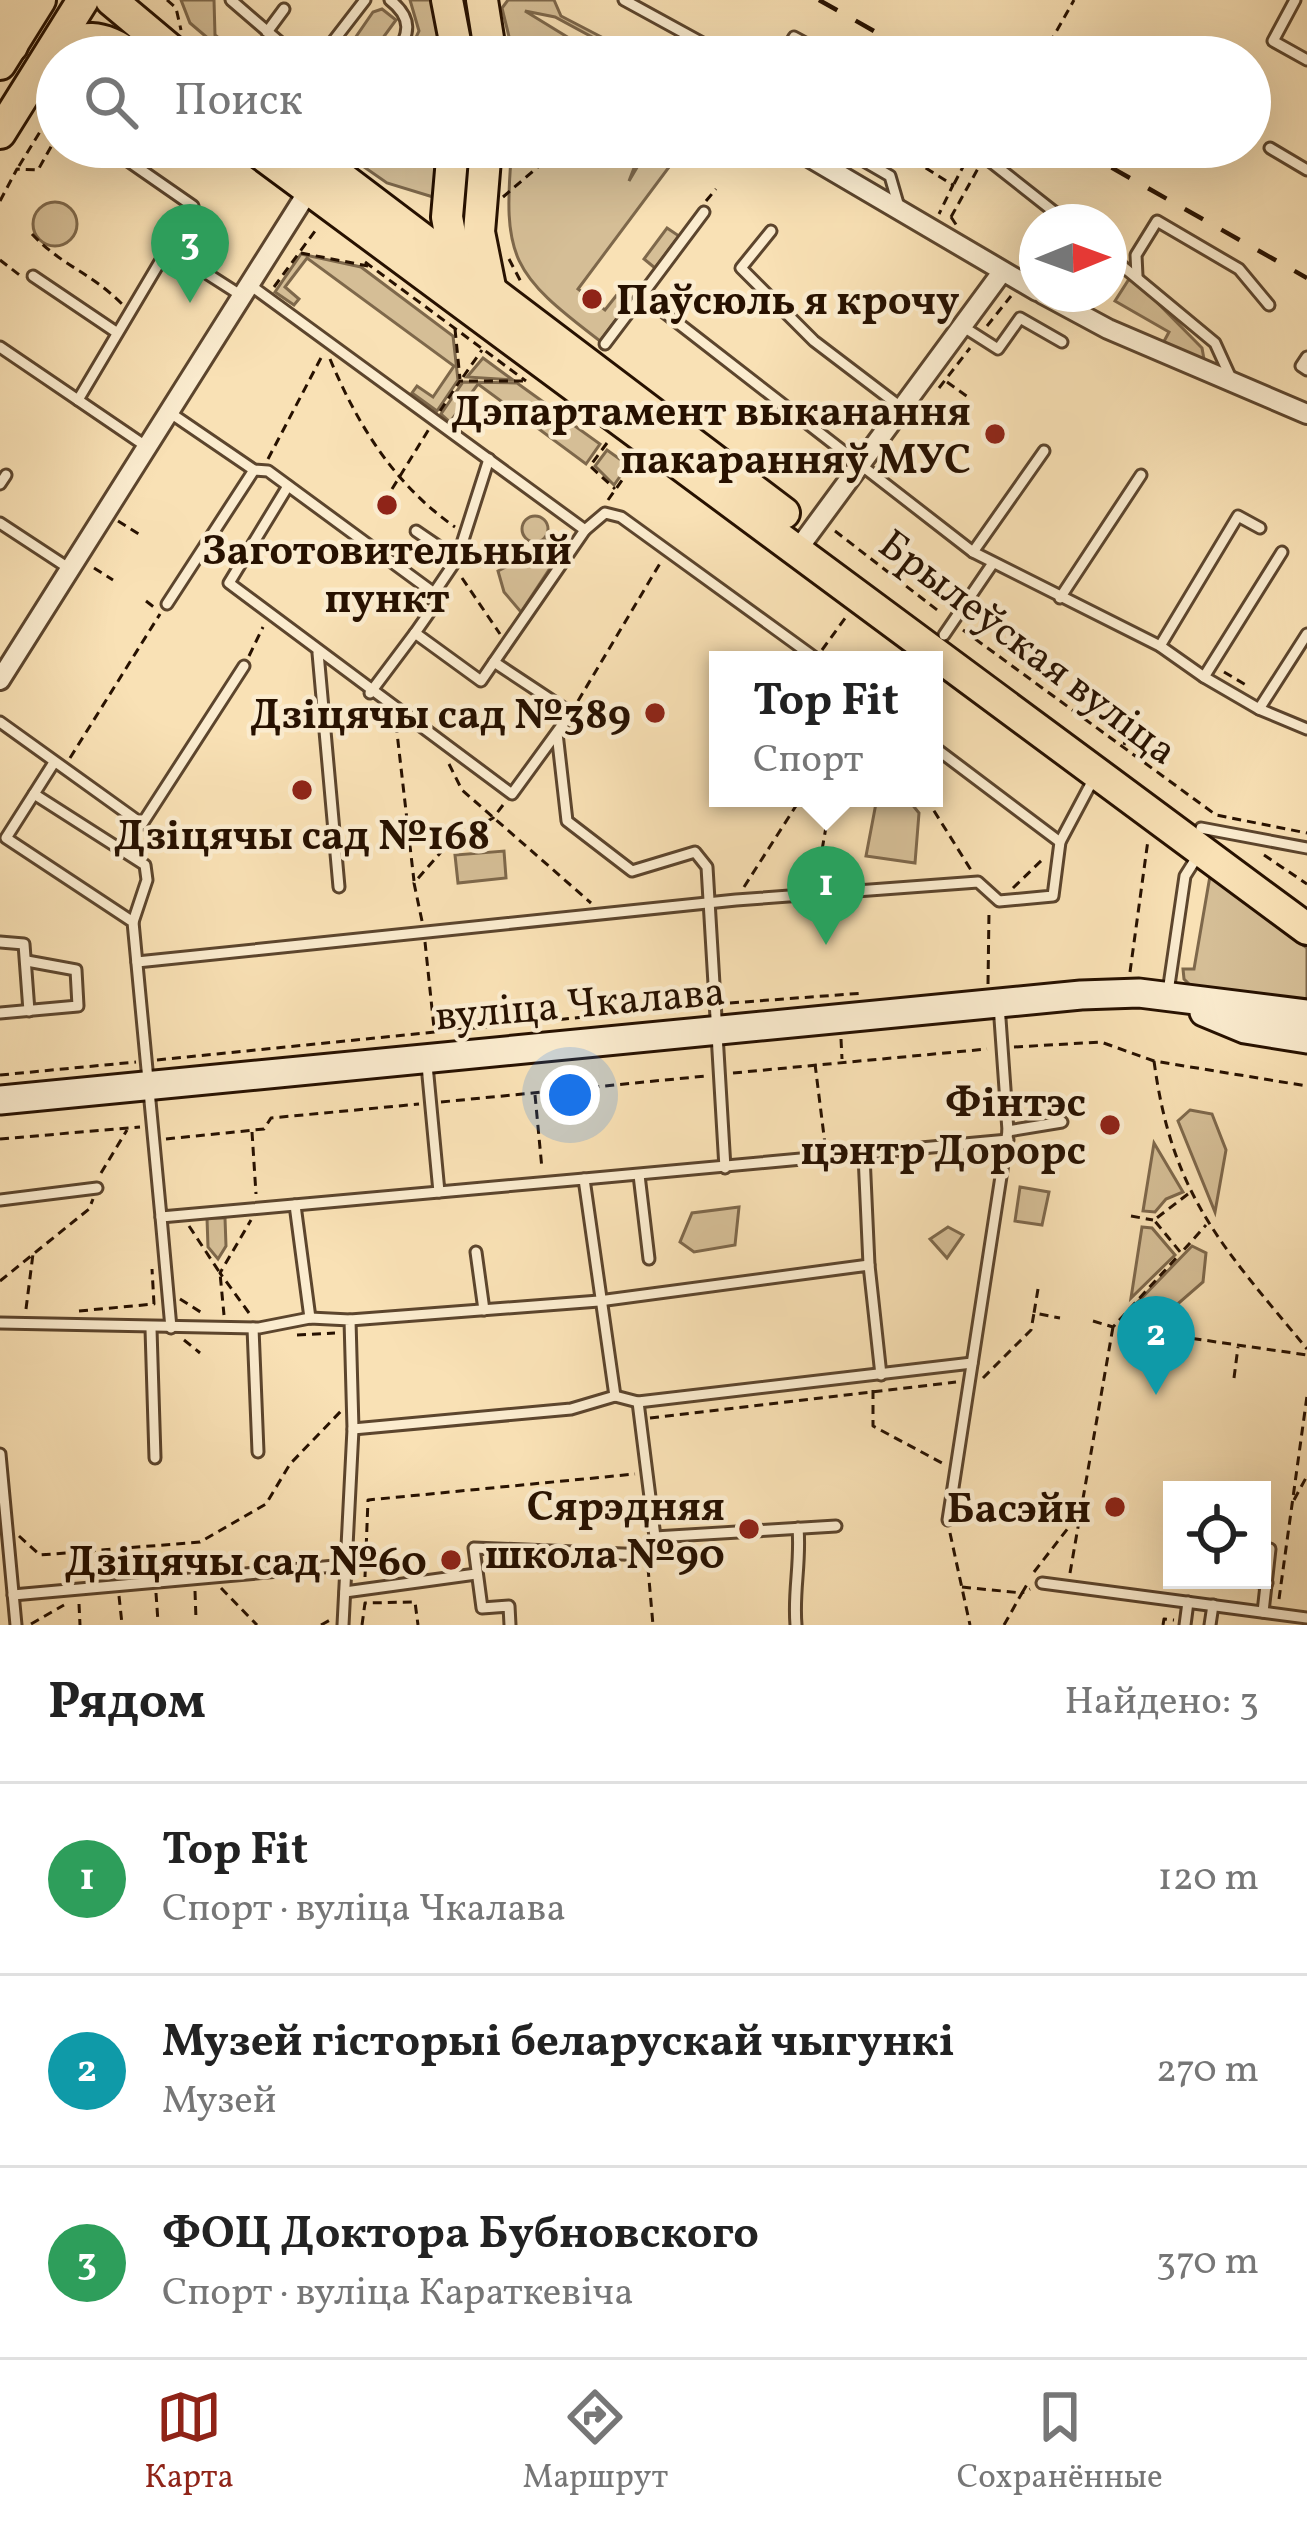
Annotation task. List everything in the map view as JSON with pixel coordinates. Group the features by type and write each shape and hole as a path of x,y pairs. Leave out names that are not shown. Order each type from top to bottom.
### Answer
{"main road":[{"path":"6,55 8,0"},
{"path":"6,55 40,0"},
{"path":"61,36 83,0"},
{"path":"111,0 154,36"},
{"path":"447,0 454,36"},
{"path":"482,0 488,36"},
{"path":"0,133 36,76"},
{"name":"Брылеўская вуліца","path":"321,168 394,251 948,629 1307,928"},
{"path":"451,168 447,217 454,261"},
{"path":"472,307 484,168"},
{"path":"394,251 437,230 447,217"},
{"path":"454,261 479,232"},
{"name":"Брылеўская вуліца","path":"394,251 454,261 472,307"},
{"name":"Брылеўская вуліца","path":"813,536 1097,770 1307,906"},
{"name":"вуліца Чкалава","path":"0,1100 147,1074 716,1018 1109,993 1307,1014"},
{"name":"вуліца Чкалава","path":"1167,997 1245,1029 1307,1039"}],"street":[{"path":"0,680 246,291 314,168"},
{"path":"827,168 1019,281"},
{"path":"813,536 1002,272"},
{"path":"1078,312 1307,414"}],"lane":[{"path":"231,0 272,36"},
{"path":"337,36 365,0"},
{"path":"390,0 407,16 404,36"},
{"path":"624,0 690,36"},
{"path":"1294,0 1273,41 1307,60"},
{"path":"267,32 284,9"},
{"path":"1271,149 1307,170"},
{"path":"78,400 193,206 138,168"},
{"path":"876,168 890,176 900,212"},
{"path":"999,168 1044,204"},
{"path":"605,344 704,212"},
{"path":"1137,276 1136,255 1157,221 1239,269 1269,305"},
{"path":"771,231 741,268 814,341 902,408"},
{"path":"167,248 246,291 585,530"},
{"path":"1127,268 1215,343 1232,380"},
{"path":"33,276 116,332"},
{"path":"642,295 973,552 1160,646 1259,709 1307,729"},
{"path":"962,326 998,349 1020,318 1062,342"},
{"path":"0,347 147,446"},
{"path":"1307,357 1301,366 1307,370"},
{"path":"170,412 288,486 434,593 436,603 370,693"},
{"path":"973,552 1044,451"},
{"path":"434,593 457,559 489,460"},
{"path":"167,604 258,470"},
{"path":"1060,598 1141,475"},
{"path":"288,486 229,583 370,693 512,794 571,713 494,662"},
{"path":"415,633 481,681 585,530 595,517 611,512 807,651"},
{"path":"1160,646 1238,516 1260,529"},
{"path":"0,523 74,563"},
{"path":"416,531 457,559"},
{"path":"1204,677 1282,552"},
{"path":"948,629 993,563"},
{"path":"1259,709 1307,634"},
{"path":"318,653 339,887"},
{"path":"0,722 142,824 244,666"},
{"path":"557,733 567,821 632,872 694,851 707,867 725,1168"},
{"path":"943,754 1060,842"},
{"path":"58,767 6,838 133,922"},
{"path":"136,962 709,903 978,882 999,901 1053,896 1060,842 1097,770"},
{"path":"34,794 145,865 147,880 133,922 171,1328"},
{"path":"1167,997 1185,876 1202,838 1307,848"},
{"path":"0,942 24,944 29,1011"},
{"path":"0,1013 78,1006 76,970 27,961"},
{"path":"948,1520 1008,1135 999,1003"},
{"path":"430,1046 439,1192"},
{"path":"161,1217 864,1155 1008,1135 1062,1122"},
{"path":"864,1155 881,1375"},
{"path":"639,1174 649,1259"},
{"path":"584,1179 615,1396"},
{"path":"0,1200 97,1188"},
{"path":"295,1205 310,1318"},
{"path":"476,1252 484,1310"},
{"path":"0,1323 256,1328 310,1318 350,1320 599,1301 869,1265"},
{"path":"344,1625 353,1429 350,1320"},
{"path":"256,1328 258,1452"},
{"path":"152,1329 155,1458"},
{"path":"353,1429 571,1409 615,1396 638,1402 972,1363"},
{"path":"510,1625 509,1606 482,1608 474,1548 647,1555 655,1537 638,1402"},
{"path":"0,1454 16,1625"},
{"path":"655,1537 836,1526"},
{"path":"796,1625 793,1591 802,1573 797,1528"},
{"path":"13,1595 346,1565"},
{"path":"345,1592 365,1598 476,1574"},
{"path":"1042,1582 1307,1618"},
{"path":"1263,1612 1266,1589"},
{"path":"1185,1625 1188,1601"},
{"path":"1210,1625 1213,1605"},
{"path":"1239,1625 1241,1607"}],"path":[{"path":"167,0 176,8 182,31 171,22"},
{"path":"1054,36 1074,0"},
{"path":"0,201 36,138"},
{"path":"17,169 39,168"},
{"path":"501,202 534,168"},
{"path":"927,168 953,185"},
{"path":"943,205 962,168"},
{"path":"951,217 979,168"},
{"path":"274,292 319,225"},
{"path":"32,234 60,264 91,272 129,311"},
{"path":"299,252 394,251"},
{"path":"507,251 528,291"},
{"path":"0,260 23,278 33,276"},
{"path":"460,381 472,307"},
{"path":"258,470 326,349 352,411 399,479 455,527 463,582 506,641"},
{"path":"392,489 483,349"},
{"path":"460,381 527,381"},
{"path":"945,381 968,397"},
{"path":"608,441 589,467 615,489"},
{"path":"607,501 635,461"},
{"path":"105,513 142,536"},
{"path":"813,536 1216,815 1307,833"},
{"path":"571,713 667,551"},
{"path":"74,563 113,580"},
{"path":"58,767 167,604"},
{"path":"244,666 269,614"},
{"path":"822,651 846,617"},
{"path":"1124,747 1134,709"},
{"path":"394,710 414,883 425,934 430,1046"},
{"path":"438,741 462,790 603,914"},
{"path":"414,883 448,844 493,818 512,794"},
{"path":"814,894 829,807"},
{"path":"932,807 978,882"},
{"path":"1112,975 1130,974 1150,842 1137,832"},
{"path":"1257,850 1307,884"},
{"path":"0,1075 147,1074 716,1018 868,993"},
{"path":"0,1128 0,1139 140,1127 142,1142 264,1129 271,1118 815,1064 1101,1042 1154,1061 1307,1086"},
{"path":"1154,1061 1162,1116 1206,1225 1307,1352"},
{"path":"815,1064 826,1158"},
{"path":"535,1093 543,1183"},
{"path":"0,1281 89,1209 128,1128"},
{"path":"225,1328 220,1273 257,1208 251,1130"},
{"path":"1154,1220 1190,1192"},
{"path":"182,1215 256,1328"},
{"path":"1131,1216 1154,1220 1180,1253"},
{"path":"1067,1586 1112,1327 1206,1225"},
{"path":"24,1324 34,1252"},
{"path":"68,1312 154,1304 151,1257"},
{"path":"1031,1330 1038,1289"},
{"path":"167,1290 225,1328"},
{"path":"1034,1313 1060,1318"},
{"path":"1093,1321 1307,1352"},
{"path":"184,1340 200,1353"},
{"path":"1234,1378 1238,1345"},
{"path":"873,1389 873,1426 944,1463 948,1483"},
{"path":"1277,1613 1307,1396"},
{"path":"6,1524 40,1555 200,1542 266,1504 314,1437 352,1402"},
{"path":"362,1625 368,1501 648,1473"},
{"path":"1291,1507 1307,1476"},
{"path":"1004,1625 1049,1546 1081,1512"},
{"path":"948,1520 970,1625"},
{"path":"647,1555 653,1625"},
{"path":"960,1587 1022,1593 1042,1582"},
{"path":"221,1588 257,1625"},
{"path":"195,1589 196,1619"},
{"path":"156,1591 158,1622"},
{"path":"119,1594 122,1624"},
{"path":"79,1596 80,1625"},
{"path":"365,1598 415,1602 418,1625"}],"shaded area":[{"path":"181,0 214,0 216,36 205,36 190,23"},
{"path":"410,0 432,0 440,36 417,36"},
{"path":"508,0 554,0 561,16 600,36 590,36 555,17 525,11 566,36 509,36 502,8"},
{"path":"382,9 396,20 384,36 356,36 373,12"},
{"path":"366,168 436,168 433,197 387,183"},
{"path":"510,168 634,168 629,181 637,168 668,168 578,289 605,310 616,296 627,305 600,341 548,298 519,261 512,240"},
{"path":"55,202 70,209 77,224 70,239 55,246 40,239 33,224 40,209"},
{"path":"667,228 679,236 655,268 644,259"},
{"path":"301,254 361,267 453,336 458,380 437,411 412,393 417,386 433,397 454,366 307,258 285,287 299,299 294,305 275,292"},
{"path":"1131,276 1202,348 1204,359 1193,364 1161,347 1169,332 1127,308"},
{"path":"483,358 513,380 467,377"},
{"path":"463,382 517,383 560,414 555,423 562,428 568,421 600,444 586,464 478,384 450,422 441,414"},
{"path":"607,450 628,465 614,485 595,466"},
{"path":"535,516 548,529 535,542 522,529"},
{"path":"552,533 562,550 521,612 504,592 498,571 537,551"},
{"path":"875,807 914,807 919,813 915,863 866,856"},
{"path":"504,851 506,878 458,883 455,855"},
{"path":"1210,876 1307,948 1307,1003 1194,989 1184,979 1183,969 1194,969"},
{"path":"1190,1110 1212,1114 1226,1150 1215,1212 1178,1121"},
{"path":"1154,1143 1183,1192 1166,1199 1155,1212 1143,1211"},
{"path":"1020,1187 1049,1192 1042,1225 1015,1221"},
{"path":"739,1207 735,1245 694,1252 680,1242 692,1213"},
{"path":"207,1218 225,1218 226,1246 218,1259 208,1247"},
{"path":"948,1227 963,1235 947,1258 930,1239"},
{"path":"1142,1227 1152,1228 1175,1255 1131,1298"},
{"path":"1192,1246 1206,1253 1203,1282 1149,1329 1129,1325 1132,1308"}],"railway":[{"path":"819,0 883,36"},
{"path":"1112,168 1307,278"}],"place":[{"name":"Паўсюль я крочу","path":"592,299"},
{"name":"ФОЦ Доктора Бубновского","path":"190,303"},
{"name":"Дэпартамент выканання пакаранняў МУС","path":"995,434"},
{"name":"Заготовительный пункт","path":"387,505"},
{"name":"Дзіцячы сад №389","path":"655,713"},
{"name":"Дзіцячы сад №168","path":"302,790"},
{"name":"Top Fit","path":"826,945"},
{"name":"Фінтэс цэнтр Дорорс","path":"1110,1125"},
{"name":"Музей гісторыі беларускай чыгункі","path":"1156,1395"},
{"name":"Басэйн","path":"1115,1507"},
{"name":"Сярэдняя школа №90","path":"749,1529"},
{"name":"Дзіцячы сад №60","path":"451,1560"}]}
